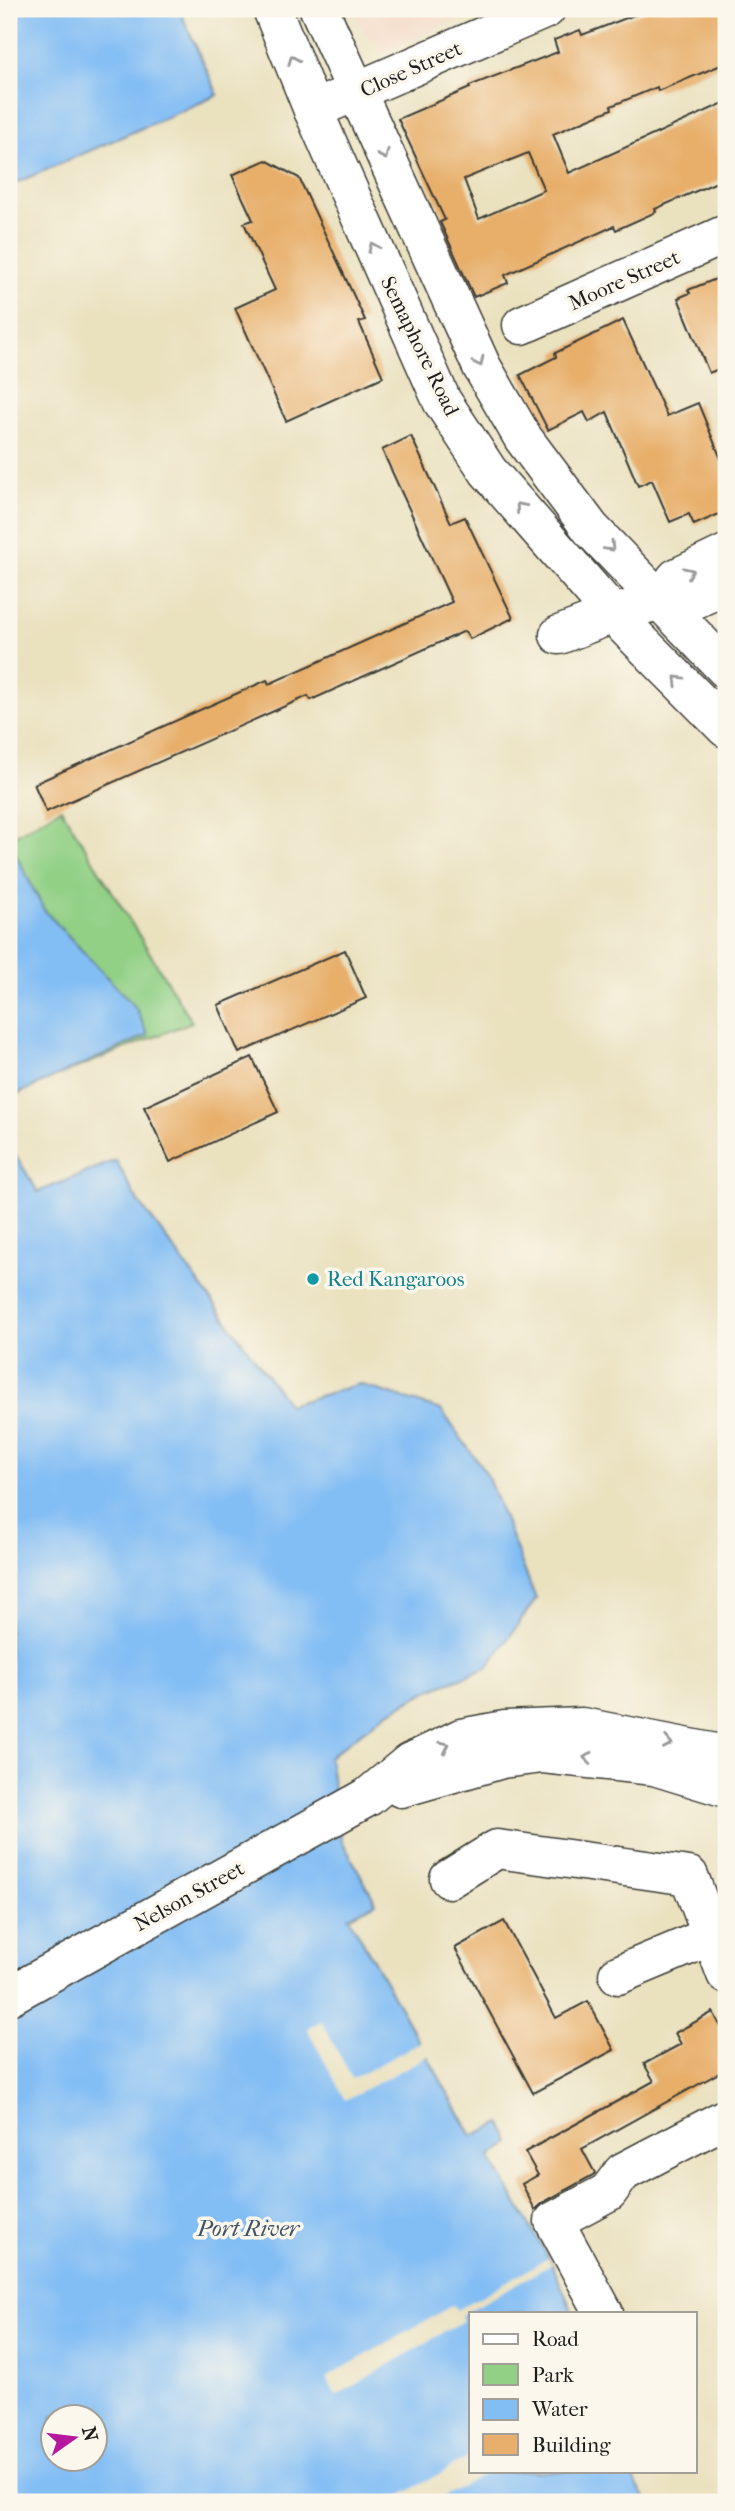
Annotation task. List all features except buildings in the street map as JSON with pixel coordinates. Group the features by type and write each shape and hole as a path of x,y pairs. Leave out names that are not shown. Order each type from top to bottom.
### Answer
{"main road":[{"name":"Semaphore Road","path":"272,9 313,110 442,401 488,471 613,614 726,728"},
{"path":"318,9 482,368 523,438 591,528 726,669"},
{"name":"Close Street","path":"313,110 545,9"},
{"name":"Moore Street","path":"522,325 726,234"},
{"path":"661,600 676,578 726,554"},
{"path":"559,635 613,614 661,600 687,603 726,585"},
{"name":"Nelson Street","path":"9,1996 368,1797 409,1763 461,1738 505,1730 582,1727 726,1755"},
{"name":"Nelson Street","path":"368,1797 502,1759 543,1754 654,1766 726,1787"},
{"path":"449,1879 497,1849 689,1876 726,1972"},
{"path":"618,1975 711,1936"},
{"path":"603,2312 554,2221 607,2192 623,2172 726,2118"}],"shaded area":[{"path":"354,9 478,9 384,52 365,34"}],"green space":[{"path":"61,808 192,1022 9,1095 9,839"}],"water":[{"path":"9,9 179,9 218,95 9,186"},
{"path":"9,841 44,910 136,1008 148,1035 9,1098"},
{"name":"Port River","path":"9,1144 38,1192 116,1160 134,1195 289,1405 359,1384 441,1410 486,1473 536,1599 487,1668 429,1690 387,1713 329,1757 341,1839 376,1903 349,1917 472,2136 502,2123 510,2143 490,2157 552,2264 573,2312 469,2312 469,2472 629,2472 648,2502 9,2502"}],"pier":[{"path":"322,2021 352,2079 423,2041 430,2055 345,2100 307,2028"},
{"path":"548,2258 552,2264 461,2315 463,2321 336,2396 326,2378 453,2305 457,2310"},
{"path":"469,2457 469,2472 487,2472 434,2502 393,2500"}],"place":[{"name":"Red Kangaroos","path":"313,1279"}]}
